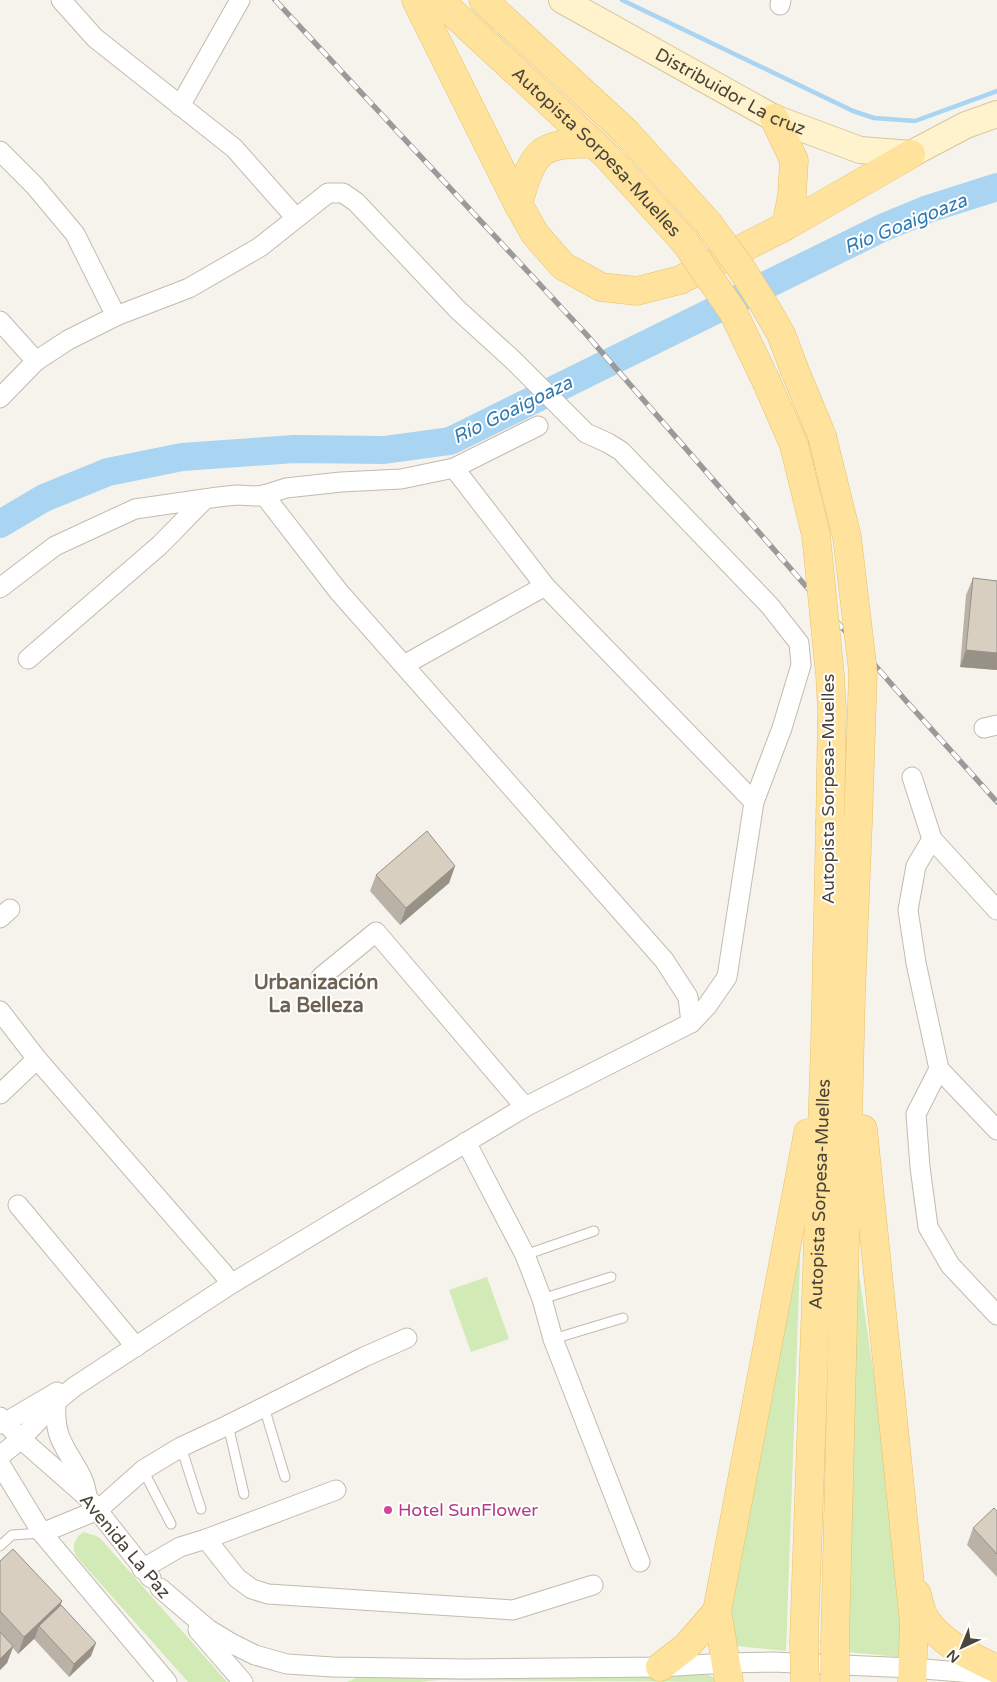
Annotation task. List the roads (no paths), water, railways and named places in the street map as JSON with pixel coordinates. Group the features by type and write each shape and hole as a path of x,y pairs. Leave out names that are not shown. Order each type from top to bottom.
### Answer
{"main road":[{"path":"416,0 518,204 535,234 563,266 600,287 637,291 680,280 786,226 911,154 966,125 997,114"},
{"name":"Autopista Sorpesa-Muelles","path":"439,0 606,155 685,242 732,312 767,383 794,445 816,535 832,712 825,1044 804,1640 805,1682"},
{"name":"Autopista Sorpesa-Muelles","path":"483,0 625,131 708,223 741,268 781,334 822,436 847,537 863,672 851,996 835,1682"},
{"path":"501,0 501,4 513,28"},
{"name":"Distribuidor La cruz","path":"562,0 774,118 860,150 911,154"},
{"path":"774,118 794,160 792,195 786,226"},
{"path":"518,204 528,170 540,153 554,145 593,144"},
{"path":"851,996 870,1205 914,1622 912,1675"},
{"path":"728,1672 716,1611 825,1044"},
{"path":"908,1567 924,1616 939,1634 960,1651 997,1669"},
{"path":"660,1667 687,1646 716,1611"}],"street":[{"path":"60,0 94,38 234,148 296,218"},
{"path":"180,106 240,0"},
{"path":"0,151 34,185 75,234 116,316"},
{"path":"0,398 36,361 68,340 116,316 190,288 260,247 328,193 343,193 356,202 458,310 513,360 586,433 621,451 770,606 799,643 801,665 782,728 754,802 727,977 707,1006 691,1023 525,1107 231,1284 74,1387 56,1402 21,1439 0,1456"},
{"path":"0,321 36,361"},
{"path":"0,588 55,546 135,509 218,497 264,495 286,488 342,482 401,480 454,468 538,426"},
{"path":"454,468 545,586 754,802"},
{"path":"264,495 339,592 664,960 688,998 691,1023"},
{"path":"28,659 160,545 204,500"},
{"path":"404,664 545,586"},
{"path":"912,777 932,839 997,910"},
{"path":"932,839 916,866 908,910 916,963 939,1069 997,1130"},
{"path":"321,977 376,932 525,1107"},
{"path":"0,1011 38,1059 231,1284"},
{"path":"0,1094 38,1059"},
{"path":"939,1069 916,1114 920,1167 928,1227 950,1265 997,1315"},
{"path":"466,1142 525,1254 542,1299 553,1339 640,1562"},
{"path":"18,1205 136,1347"},
{"path":"42,1533 181,1446 228,1425 364,1356 407,1338"},
{"path":"2,1421 61,1390 74,1387"},
{"path":"56,1402 55,1416 62,1443 82,1476 92,1503"},
{"name":"Avenida La Paz","path":"2,1421 92,1503 142,1568 243,1682"},
{"path":"0,1464 42,1533 167,1682"},
{"path":"142,1568 180,1547 336,1490"},
{"path":"206,1539 237,1578 252,1589 268,1594 513,1610 593,1585"},
{"path":"160,1588 208,1629 231,1643 255,1655 287,1664 333,1667 427,1668 660,1667 728,1672 772,1662 912,1675 997,1676"}],"lane":[{"path":"525,1254 594,1231"},
{"path":"542,1299 612,1277"},
{"path":"553,1339 623,1318"},
{"path":"264,1406 285,1477"},
{"path":"228,1425 244,1494"},
{"path":"181,1446 201,1509"},
{"path":"144,1470 171,1524"},
{"path":"0,1546 12,1535 42,1533"}],"waterway":[{"path":"622,0 853,111 874,118 915,121 997,91"},
{"name":"Río Goaigoaza","path":"0,524 44,498 108,472 182,457 294,449 384,450 450,441 882,228 928,209 997,187"}],"railway":[{"path":"275,0 585,333 907,702 997,802"}],"place":[{"name":"Hotel SunFlower","path":"388,1510"}],"district":[{"name":"Urbanización La Belleza","path":"316,994"}]}
